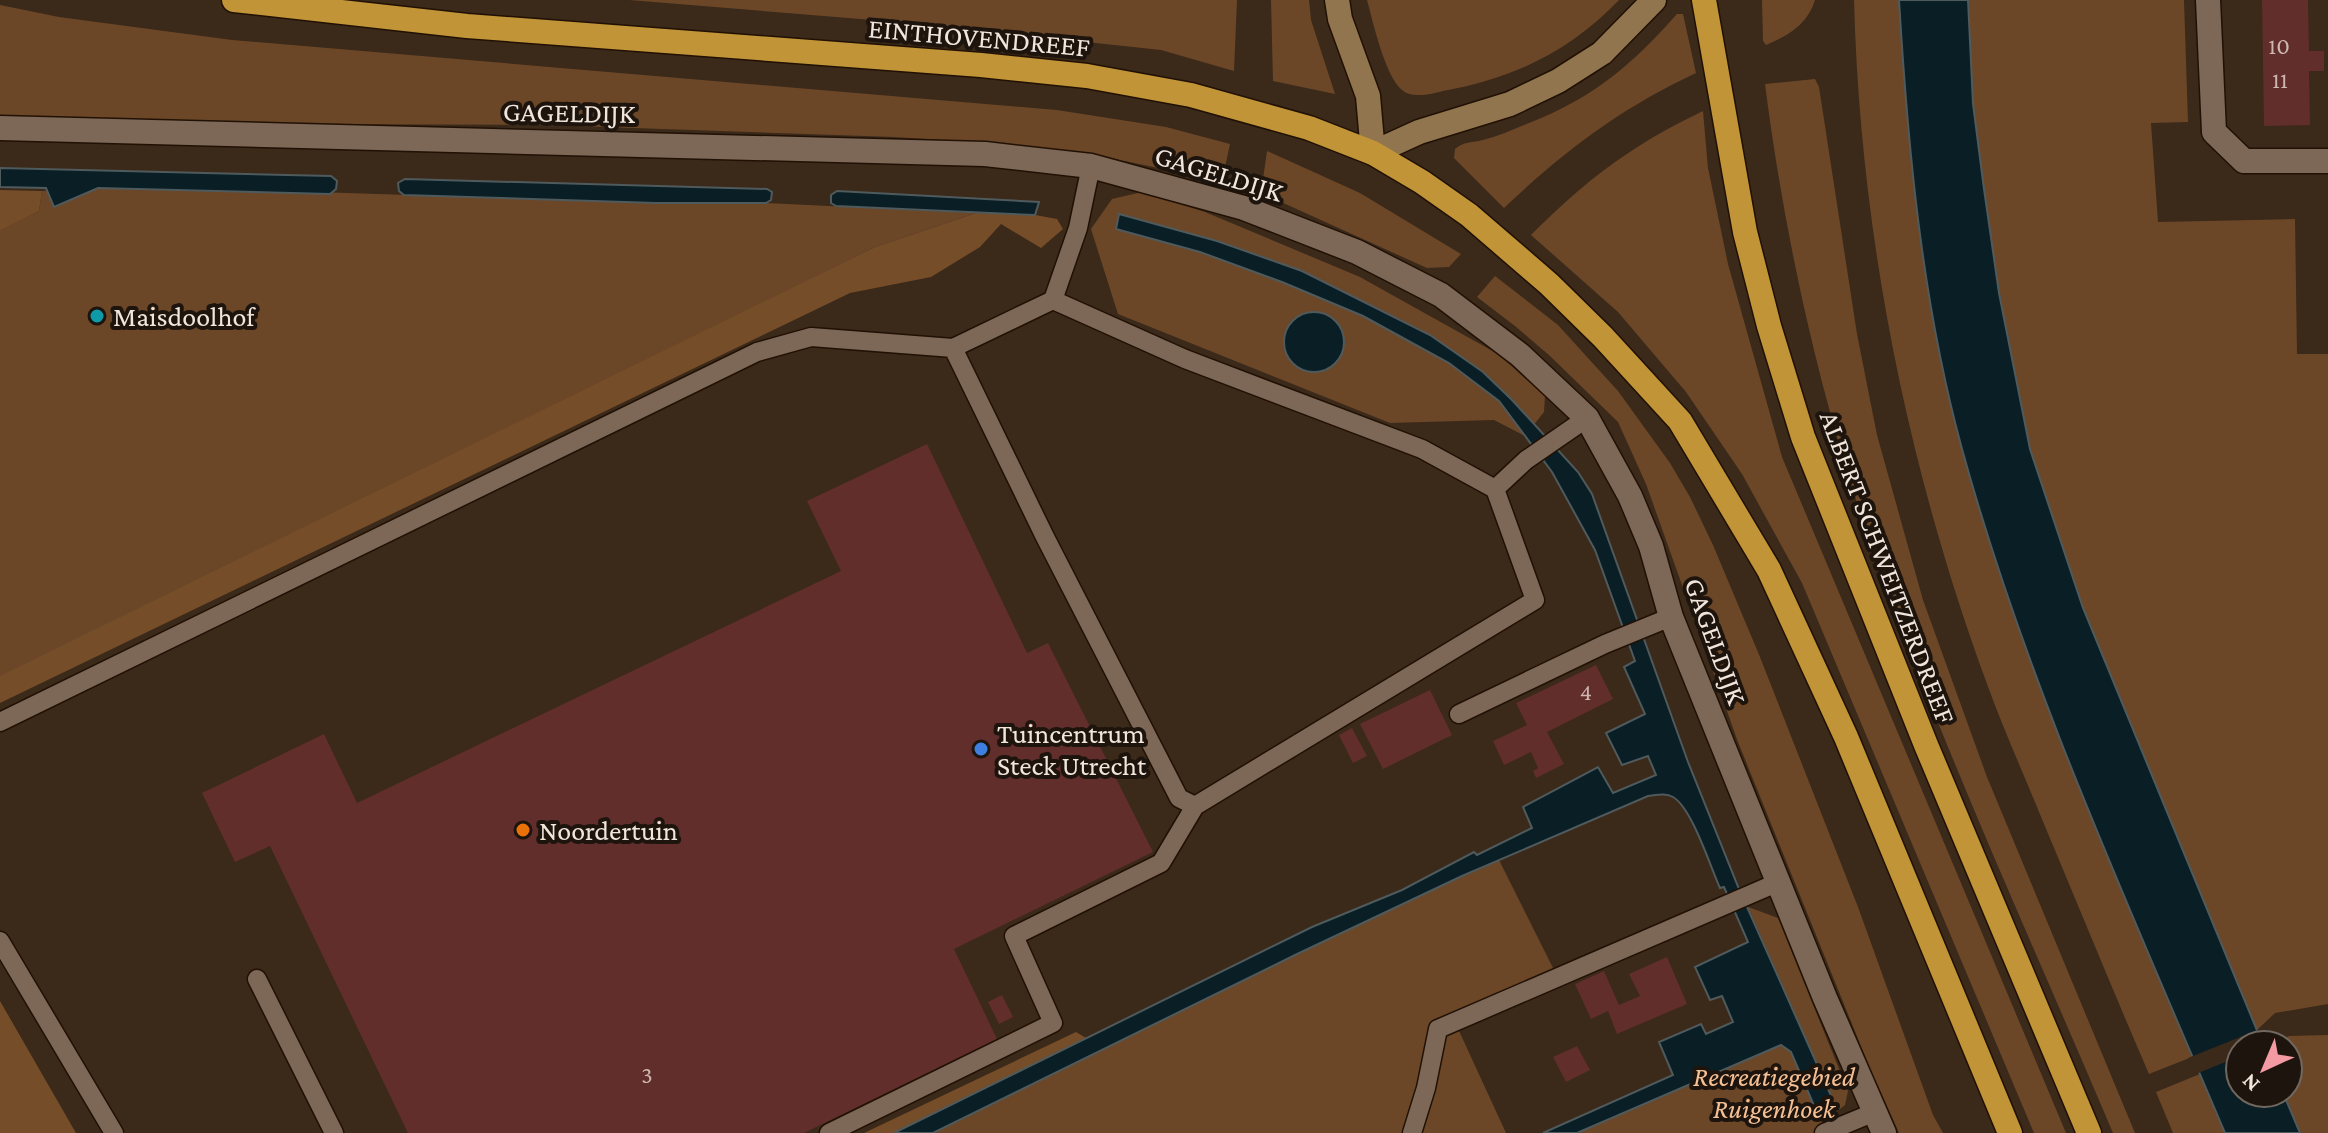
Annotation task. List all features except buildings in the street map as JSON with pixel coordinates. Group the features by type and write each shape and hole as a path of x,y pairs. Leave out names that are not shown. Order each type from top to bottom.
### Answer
{"highway":[{"name":"EINTHOVENDREEF","path":"234,0 467,26 981,65 1087,76 1222,103 1309,128 1373,153"},
{"name":"ALBERT SCHWEITZERDREEF","path":"1704,0 1745,232 1769,326 1803,437 1931,759 2089,1133"},
{"path":"1373,153 1469,215 1538,275 1603,337 1680,421 1769,570 1846,737 2010,1133"}],"main road":[{"path":"1337,0 1340,19 1368,96 1373,153 1419,132 1510,104 1558,81 1602,53 1654,0"}],"street":[{"path":"2208,0 2214,132 2244,161 2328,161"},
{"name":"GAGELDIJK","path":"0,128 985,154 1091,166 1244,208 1357,252 1441,295 1520,355 1587,418 1630,496 1651,546 1671,617 1825,998 1880,1122"}],"lane":[{"path":"0,722 757,352 811,337 953,348 1053,300 1078,228 1091,166"},
{"path":"829,1133 1053,1023 1014,936 1161,863 1195,806 1535,600 1495,489 1422,449 1185,359 1053,300"},
{"path":"953,348 1045,537 1179,798 1195,806"},
{"path":"1495,489 1535,453 1587,418"},
{"path":"1459,714 1605,644 1671,617"},
{"path":"1412,1133 1426,1088 1438,1029 1779,882"},
{"path":"0,941 114,1133"},
{"path":"257,979 334,1133"},
{"path":"1824,1133 1880,1122"}],"green space":[{"path":"629,0 1237,0 1234,71 1161,50 910,23"},
{"path":"1271,0 1309,0 1311,20 1335,94 1273,81"},
{"path":"1367,0 1619,0 1580,34 1539,60 1493,79 1416,95 1402,90 1390,73"},
{"path":"1762,0 1815,0 1812,9 1796,28 1766,45 1763,41"},
{"path":"1854,0 1899,0 1919,225 1937,337 1962,447 2009,603 2037,680 2192,1057 2149,1074 1994,702 1933,518 1911,433 1878,261 1858,87"},
{"path":"1968,0 2184,0 2188,122 2151,123 2158,222 2295,219 2297,354 2328,354 2328,1004 2275,1013 2258,1029 2255,1029 2083,608 2030,449 1999,293 1973,104"},
{"path":"0,5 59,17 232,40 1057,110 1166,127 1230,144 1222,181 1105,157 1007,144 894,137 547,125 267,124 0,117"},
{"path":"1677,14 1683,14 1696,73 1594,132 1504,208 1454,158 1455,149 1462,145 1529,123 1592,91 1644,49"},
{"path":"1815,79 1819,87 1857,334 1877,435 1923,600 1987,777 2135,1133 2113,1133 1921,680 1848,473 1817,363 1792,252 1765,84"},
{"path":"1703,111 1708,168 1728,264 1782,457 2066,1133 2034,1133 1802,583 1742,474 1686,392 1618,312 1531,235 1611,165"},
{"path":"1267,151 1360,193 1461,254 1449,267 1427,268 1261,193"},
{"path":"98,188 656,203 766,203 976,213 875,247 0,683 0,229 39,211 42,191"},
{"path":"1142,192 1205,212 1360,277 1498,354 1545,396 1544,412 1525,436 1494,420 1390,423 1118,314 1091,229 1112,199"},
{"path":"1495,276 1558,325 1618,391 1670,463 1690,497 1760,657 1858,907 1933,1115 1943,1133 1899,1133 1738,742 1646,484 1618,422 1550,356 1477,297"},
{"path":"1495,852 1554,970 1454,1020 1506,1133 905,1133"},
{"name":"Recreatiegebied Ruigenhoek","path":"1748,907 1778,918 1848,1091 1845,1105 1831,1116 1839,1133 1573,1133 1797,1038 1832,1098"},
{"path":"2328,1035 2328,1133 2300,1133 2290,1109 2304,1109 2304,1036"},
{"path":"2200,1074 2225,1133 2173,1133 2156,1092"}],"shaded area":[{"path":"0,190 42,191 39,211 0,230"},
{"path":"976,213 1057,219 1063,229 1041,248 1001,224 980,247 931,277 850,293 0,703 0,676 875,247"},
{"path":"0,1001 76,1133 0,1133"},
{"path":"1076,1032 1093,1042 903,1133 864,1133"}],"water":[{"path":"1899,0 1968,0 1973,104 1984,189 1999,293 2030,449 2083,608 2256,1029 2224,1029 2224,1109 2290,1109 2300,1133 2225,1133 2117,880 2049,710 1988,537 1948,394 1927,282 1907,113"},
{"path":"0,168 331,176 337,181 336,189 330,194 98,188 54,207 46,188 0,187"},
{"path":"405,179 767,189 772,192 771,200 766,203 656,203 404,195 399,191 398,183"},
{"path":"837,191 1039,202 1035,215 836,206 831,203 831,195"},
{"path":"1119,214 1217,241 1302,271 1430,335 1483,372 1578,472 1592,494 1688,762 1739,889 1832,1098 1828,1109 1820,1111 1815,1108 1791,1052 1781,1045 1577,1133 1543,1133 1673,1075 1659,1042 1701,1024 1706,1034 1733,1022 1722,996 1710,1000 1695,967 1748,942 1687,813 1673,797 1661,795 1648,796 1462,876 933,1133 894,1133 1312,927 1402,890 1474,852 1477,855 1532,828 1523,807 1598,767 1613,793 1656,775 1648,756 1622,765 1606,733 1645,714 1624,667 1635,661 1595,550 1552,472 1499,401 1449,363 1363,316 1200,252 1116,229"},
{"path":"1314,312 1325,314 1335,321 1342,331 1342,353 1335,363 1325,370 1314,372 1303,370 1293,363 1286,353 1284,342 1286,331 1293,321 1303,314"}],"pier":[{"path":"2224,1044 2224,1063 2196,1074 2188,1058"}],"place":[{"name":"Maisdoolhof","path":"97,316"},
{"name":"Tuincentrum Steck Utrecht","path":"981,749"},
{"name":"Noordertuin","path":"523,830"}]}
